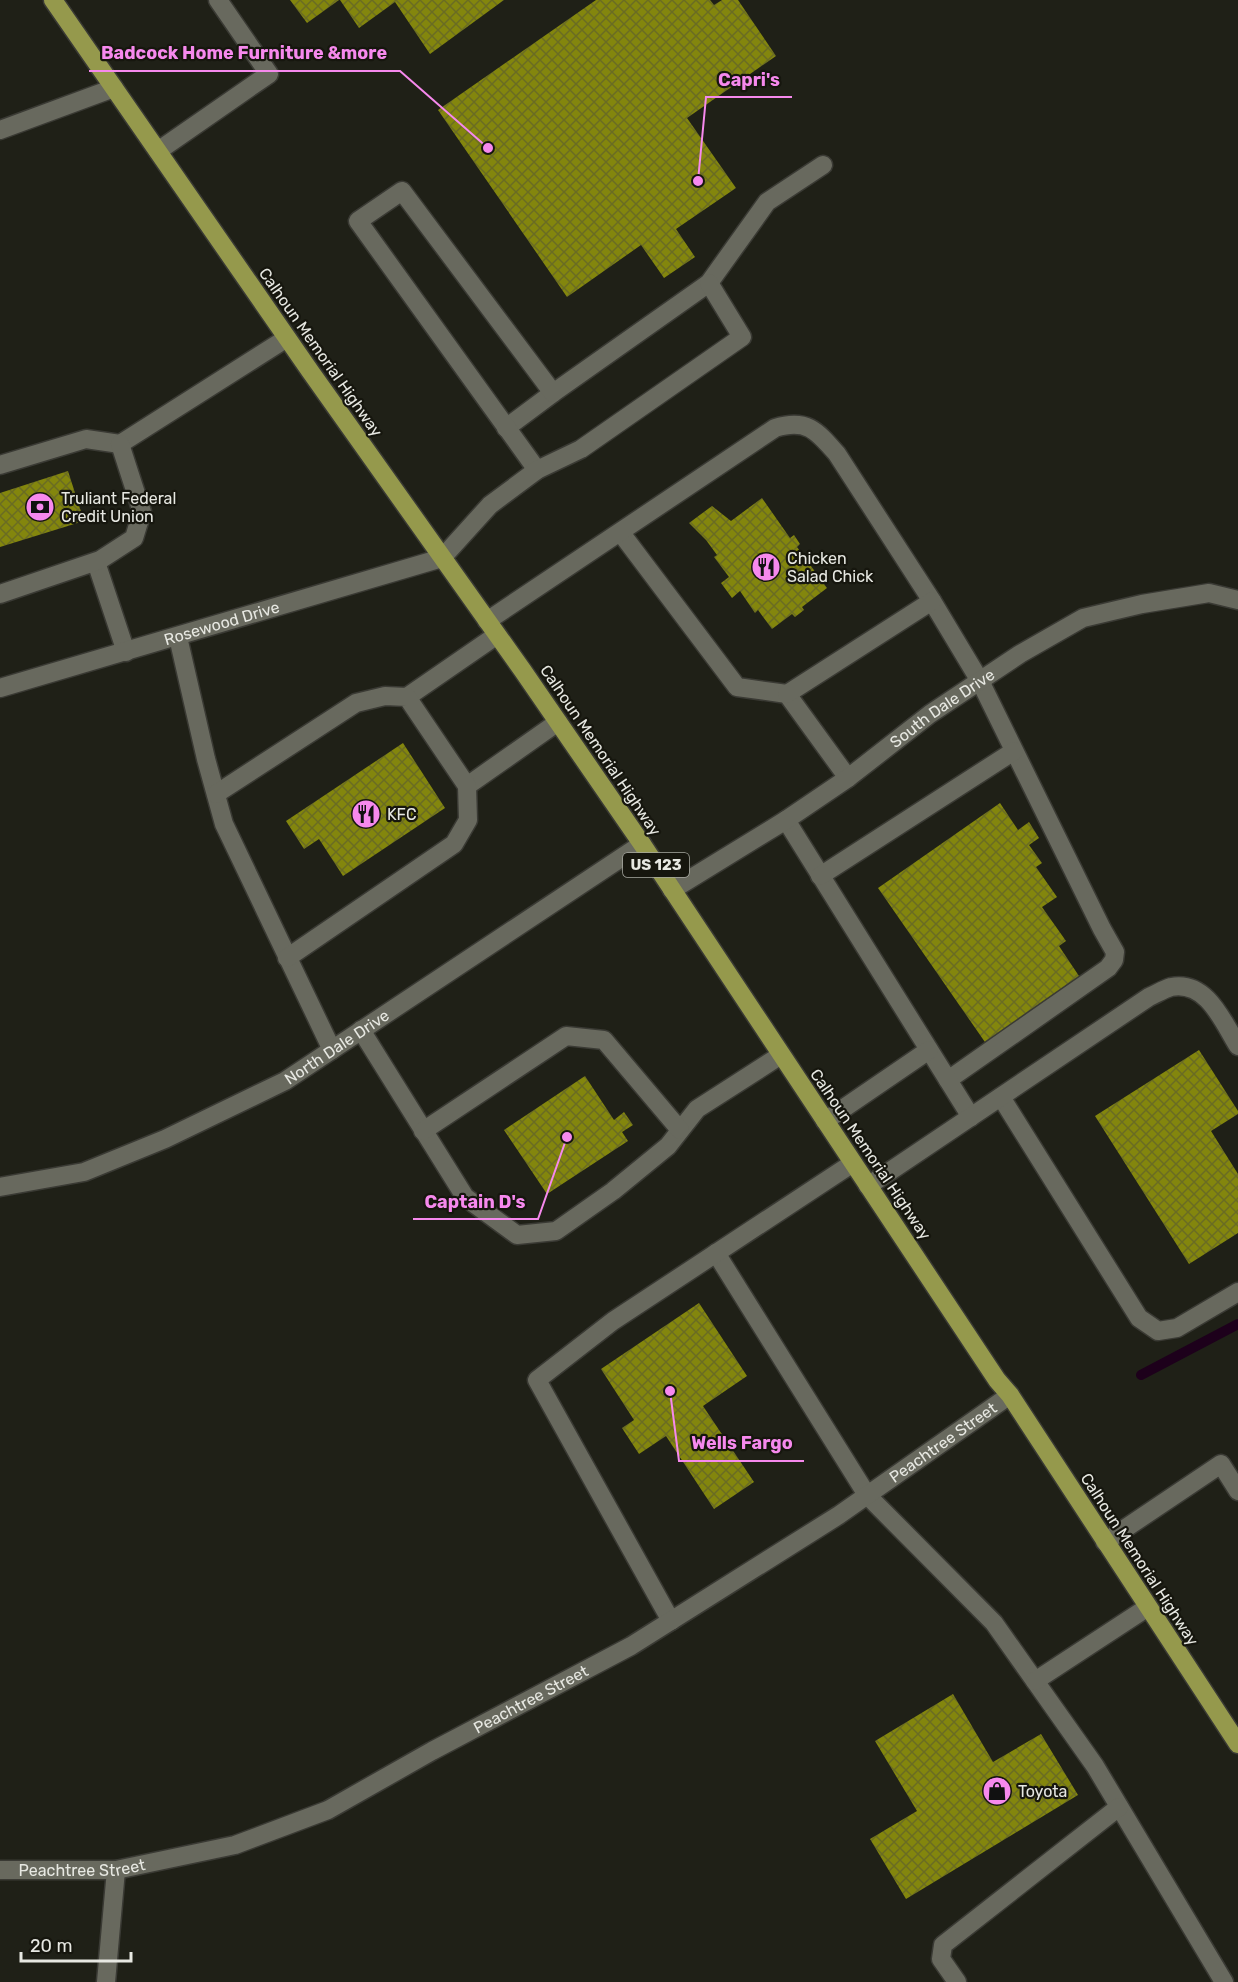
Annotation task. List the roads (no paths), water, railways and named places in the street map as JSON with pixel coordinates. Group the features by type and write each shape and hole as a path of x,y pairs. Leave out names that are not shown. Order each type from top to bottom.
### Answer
{"highway":[{"name":"Calhoun Memorial Highway","path":"53,0 642,844 997,1380 1010,1395 1238,1744"}],"street":[{"path":"158,151 270,74 218,0"},
{"path":"0,130 114,88"},
{"path":"506,428 709,283 767,202 823,165"},
{"path":"537,470 358,221 402,191 553,393"},
{"path":"442,558 490,505 537,470 581,449 742,337 709,283"},
{"path":"0,465 86,439 120,444 287,338"},
{"path":"216,794 356,703 385,696 407,697 492,628 621,532 775,429 791,423 804,425 820,434 837,454 932,601 980,681 1102,930 1115,952 1114,960 1108,968 948,1080"},
{"path":"0,594 96,562 134,538 142,512 120,444"},
{"path":"621,532 737,687 787,694 932,601"},
{"name":"Rosewood Drive","path":"0,688 442,558"},
{"path":"96,562 126,652"},
{"name":"South Dale Drive","path":"672,890 786,820 848,778 930,714 1020,654 1083,618 1142,604 1209,593 1238,600"},
{"path":"178,637 206,759 224,824 332,1050"},
{"path":"787,694 848,778"},
{"path":"287,958 454,844 468,820 467,786 407,697"},
{"path":"467,786 558,722"},
{"path":"820,876 1014,751"},
{"path":"786,820 971,1117"},
{"name":"North Dale Drive","path":"0,1187 84,1172 165,1139 285,1081 642,844"},
{"path":"868,1186 1149,997 1171,987 1187,987 1204,995 1238,1046"},
{"path":"361,1030 465,1197 517,1235 556,1231 613,1191 668,1146 698,1109 781,1055"},
{"path":"423,1131 566,1036 604,1040 680,1130"},
{"path":"825,1122 929,1050"},
{"path":"1001,1097 1139,1318 1158,1331 1177,1328 1238,1292"},
{"path":"671,1621 537,1380 613,1321 853,1163"},
{"path":"717,1252 867,1495 994,1623 1095,1766 1224,1982"},
{"name":"Peachtree Street","path":"0,1870 116,1870 235,1845 328,1810 432,1751 631,1646 867,1495 1010,1395"},
{"path":"1106,1542 1221,1464 1238,1491"},
{"path":"1035,1682 1148,1607"},
{"path":"957,1982 941,1959 943,1945 1119,1807"},
{"path":"106,1982 116,1870"}],"waterway":[{"path":"1141,1375 1238,1324"}],"place":[{"name":"Badcock Home Furniture &more","path":"488,148"},
{"name":"Capri's","path":"698,181"},
{"name":"Truliant Federal Credit Union","path":"40,507"},
{"name":"Chicken Salad Chick","path":"766,567"},
{"name":"KFC","path":"366,814"},
{"name":"Captain D's","path":"567,1137"},
{"name":"Wells Fargo","path":"670,1391"},
{"name":"Toyota","path":"997,1791"}]}
